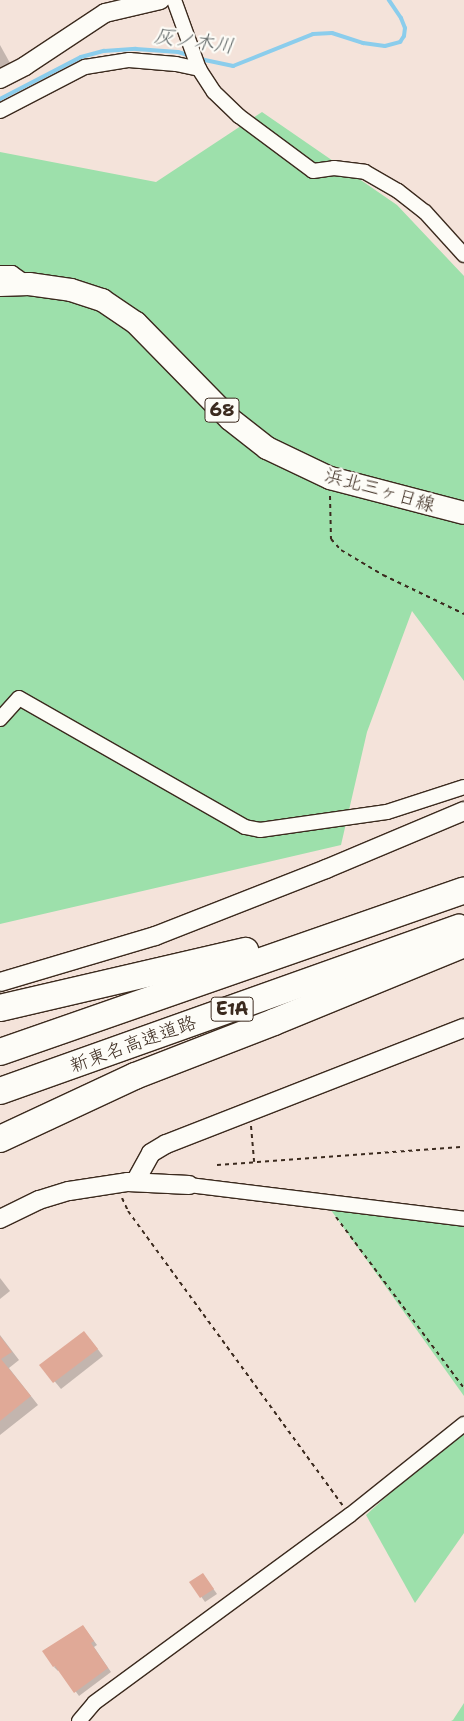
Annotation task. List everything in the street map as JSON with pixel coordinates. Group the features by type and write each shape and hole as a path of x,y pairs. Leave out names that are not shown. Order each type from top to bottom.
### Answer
{"highway":[{"name":"新東名高速道路","path":"0,1052 464,890"},
{"path":"0,1008 372,921"},
{"name":"新東名高速道路","path":"0,1091 464,926"},
{"path":"0,1139 135,1076 283,1019 464,944"}],"main road":[{"name":"浜北三ヶ日線","path":"0,285 29,284 71,290 102,300 136,323 230,419 267,448 330,478 464,513"}],"street":[{"path":"0,79 25,66 104,13 160,0"},
{"path":"174,0 187,42 197,65 214,92 239,116 313,171 334,168 365,172 390,186 425,212 464,255"},
{"path":"0,110 86,67 128,60 197,65"},
{"path":"0,273 12,273 29,284"},
{"path":"0,719 19,698 245,827 260,830 388,812 464,787"},
{"path":"0,982 155,936 326,869 464,811"},
{"path":"135,1182 151,1154 166,1144 464,1028"},
{"path":"0,1219 39,1200 69,1191 135,1182 189,1185 464,1219"},
{"path":"79,1721 94,1703 350,1515 464,1424"}],"path":[{"path":"330,478 331,539 341,550 383,575 464,614"},
{"path":"249,1111 254,1162"},
{"path":"216,1165 464,1147"},
{"path":"115,1184 128,1211 350,1515"},
{"path":"324,1201 464,1388"}],"green space":[{"path":"262,112 397,205 464,276 464,681 412,611 367,732 341,845 0,924 0,152 156,182"},
{"path":"328,1206 464,1219 464,1396"},
{"path":"464,1426 464,1533 415,1603 366,1515"},
{"path":"464,1703 464,1721 451,1721 453,1720"}],"building":[{"path":"84,1331 98,1349 53,1383 39,1365"},
{"path":"0,1336 12,1352 1,1359 31,1396 0,1421"},
{"path":"203,1573 214,1589 200,1598 189,1582"},
{"path":"83,1625 94,1641 91,1643 108,1668 74,1693 42,1651"}],"waterway":[{"name":"灰ノ木川","path":"200,59 233,66 313,34 332,33 363,43 385,46 400,42 404,36 405,28 389,0"},
{"name":"灰ノ木川","path":"0,99 81,57 104,51 136,49 178,52 191,56"}]}
